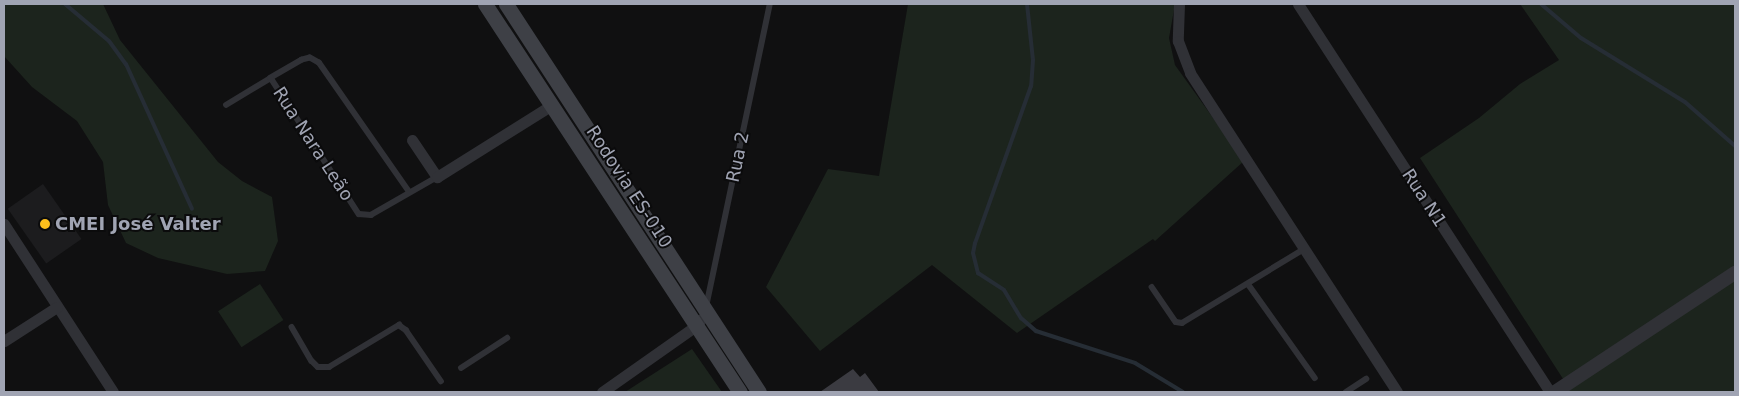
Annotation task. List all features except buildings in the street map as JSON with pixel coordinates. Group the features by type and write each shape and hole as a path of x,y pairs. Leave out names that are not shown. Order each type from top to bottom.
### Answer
{"main road":[{"name":"Rodovia ES-010","path":"485,4 740,392"},
{"name":"Rodovia ES-010","path":"506,4 758,392"}],"street":[{"path":"1179,4 1178,41 1190,73 1397,392"},
{"name":"Rua N1","path":"1298,4 1550,392"},
{"name":"Rua Nara Leão","path":"437,177 552,105"},
{"path":"412,140 437,177"},
{"path":"4,224 113,392"},
{"path":"1555,392 1735,274"},
{"path":"4,341 58,307"},
{"path":"602,392 697,325 706,311"}],"lane":[{"name":"Rua 2","path":"706,311 770,4"},
{"name":"Rua Nara Leão","path":"409,192 319,63 310,58 302,60 271,78 358,214 371,215 437,177"},
{"path":"226,105 271,78"},
{"path":"1152,287 1179,323 1249,285 1304,249"},
{"path":"1249,285 1315,378"},
{"path":"292,327 318,367 328,367 399,325 406,330 441,381"},
{"path":"461,368 506,338"},
{"path":"1346,392 1366,379"}],"shaded area":[{"path":"4,4 103,4 120,40 218,162 242,181 272,197 278,241 265,271 227,274 158,258 126,243 108,205 103,162 77,121 32,87 4,56"},
{"path":"908,4 1175,4 1169,38 1175,65 1244,161 1155,241 1153,239 1017,333 932,265 820,351 766,287 828,169 879,176"},
{"path":"1520,4 1735,4 1735,392 1559,392 1567,385 1420,158 1479,118 1520,84 1559,60"},
{"name":"CMEI José Valter","path":"43,184 81,239 46,264 8,209"},
{"path":"260,284 283,320 241,347 218,311"},
{"path":"692,349 722,392 625,392"}],"waterway":[{"path":"65,4 109,41 126,64 192,209"},
{"path":"1027,4 1033,60 1031,86 975,243 973,253 978,273 1004,290 1021,318 1036,331 1135,363 1183,392"},
{"path":"1541,4 1581,38 1685,102 1735,146"}],"place":[{"name":"CMEI José Valter","path":"45,224"}]}
